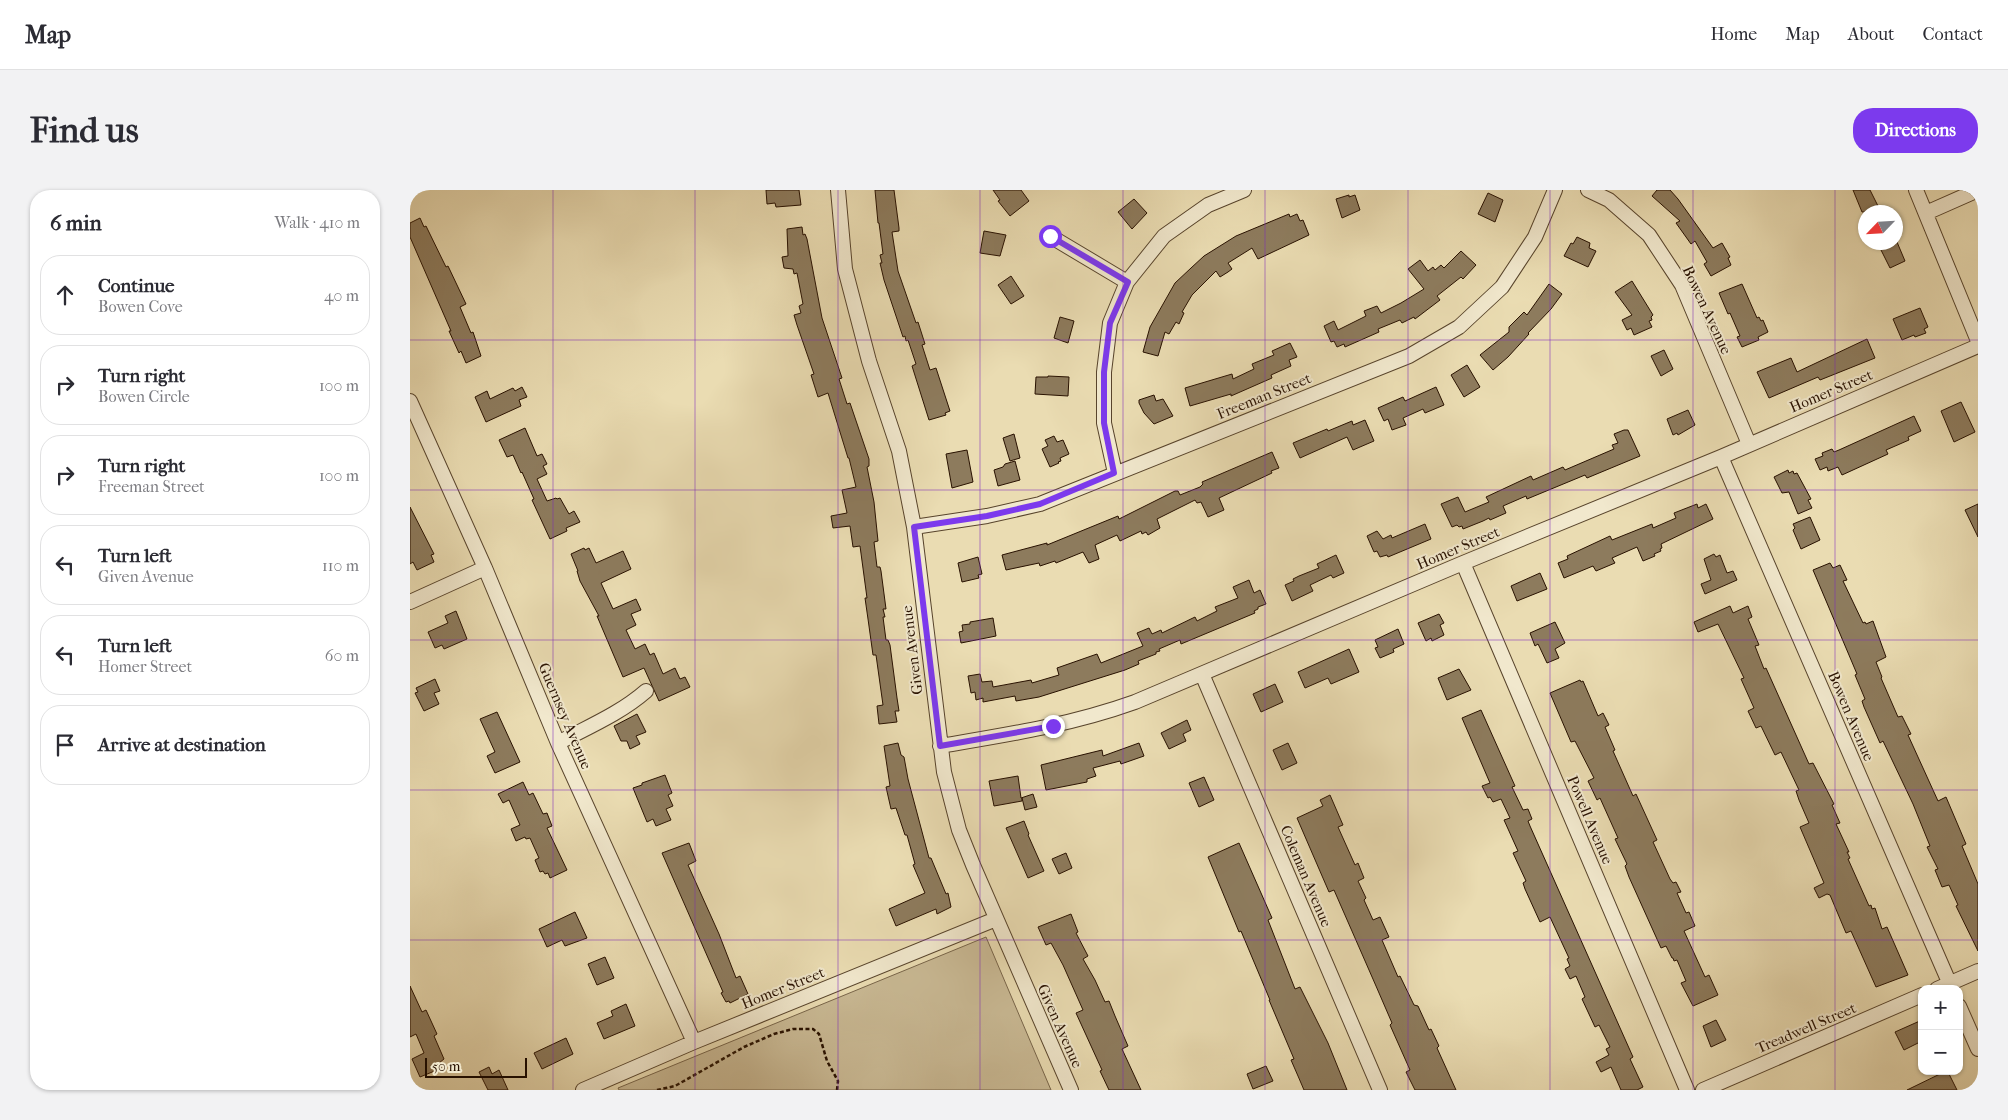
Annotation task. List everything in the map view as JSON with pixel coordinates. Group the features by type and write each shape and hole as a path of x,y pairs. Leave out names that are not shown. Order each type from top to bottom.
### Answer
{"street":[{"name":"Given Avenue","path":"838,190 845,269 869,361 898,451 914,527 940,746 949,796 959,830 1071,1090"},
{"path":"1114,473 1104,423 1104,372 1110,323 1128,282 1164,236 1208,205 1244,190"},
{"name":"Freeman Street","path":"914,527 987,516 1040,504 1409,356 1459,327 1502,287 1535,237 1555,190"},
{"name":"Bowen Avenue","path":"1588,190 1609,200 1649,235 1682,285 1749,444"},
{"path":"1916,190 1978,341"},
{"path":"1926,213 1978,190"},
{"path":"1050,236 1128,282"},
{"name":"Homer Street","path":"940,746 1045,728 1084,719 1135,702 1463,563 1721,457 1978,346"},
{"name":"Guernsey Avenue","path":"410,400 485,568 558,743 694,1042"},
{"name":"Bowen Avenue","path":"1721,457 1945,985"},
{"name":"Powell Avenue","path":"1463,563 1687,1090"},
{"path":"410,602 485,568"},
{"name":"Coleman Avenue","path":"1202,674 1380,1090"},
{"path":"558,743 604,719 646,691"},
{"name":"Homer Street","path":"583,1090 608,1085 694,1042 996,918"},
{"path":"1950,985 1978,971"},
{"name":"Treadwell Street","path":"1703,1090 1918,997"},
{"path":"1963,1015 1978,1049"}],"path":[{"path":"658,1090 675,1086 744,1047 774,1034 793,1029 813,1029 819,1034 827,1061 838,1081 837,1090"}],"shaded area":[{"path":"986,937 1051,1090 619,1090 618,1088"}],"building":[{"path":"766,190 799,190 801,205 776,207 775,203 767,204"},
{"path":"875,190 894,190 899,231 892,232 898,271 916,323 918,322 925,344 922,345 930,370 936,368 950,411 945,413 946,415 929,420 912,366 916,364 908,340 906,341 905,336 903,337 880,263 882,263 880,255 883,254"},
{"path":"993,190 1021,190 1029,201 1010,216 998,201 1000,200"},
{"path":"1657,190 1670,190 1713,248 1722,243 1730,257 1728,258 1731,265 1711,276 1704,264 1707,262 1695,241 1691,244 1676,223 1680,221 1652,196"},
{"path":"1853,190 1870,190 1878,205 1859,205"},
{"path":"1488,193 1503,200 1495,222 1478,214"},
{"path":"1349,195 1349,197 1355,195 1360,210 1342,218 1336,199"},
{"path":"1134,199 1147,213 1132,229 1118,212"},
{"path":"1289,214 1290,217 1297,214 1300,221 1303,220 1309,235 1258,259 1252,248 1228,263 1232,269 1228,272 1220,277 1216,271 1192,295 1182,312 1184,313 1179,324 1176,322 1169,334 1165,332 1158,356 1143,352 1150,327 1175,283 1204,256 1236,236"},
{"path":"420,218 424,227 426,226 446,267 448,266 466,304 460,307 471,333 473,332 481,356 466,363 449,331 451,331 410,237 410,223"},
{"path":"802,227 803,235 805,234 807,239 822,318 842,378 839,379 847,404 850,403 869,459 869,466 867,467 874,502 878,541 874,542 877,567 880,567 881,571 886,609 883,609 885,617 883,617 886,640 888,640 890,645 899,711 895,711 897,722 879,724 877,706 883,705 876,655 873,655 860,546 853,547 850,526 833,528 831,516 847,513 842,490 856,487 849,458 828,393 818,397 811,375 814,374 794,315 801,313 799,306 803,304 797,273 794,274 793,269 784,268 782,257 788,256 787,229"},
{"path":"984,231 1006,235 1000,256 980,253"},
{"path":"1577,237 1590,243 1589,248 1596,251 1588,267 1564,256 1571,243 1573,244"},
{"path":"1881,250 1900,250 1905,261 1890,268"},
{"path":"1461,251 1476,265 1463,279 1461,277 1437,296 1440,300 1415,319 1414,317 1402,323 1400,320 1378,329 1379,332 1345,347 1344,344 1337,347 1334,341 1331,342 1324,326 1334,321 1338,330 1366,316 1364,311 1377,306 1381,313 1401,303 1424,289 1408,269 1420,260 1428,271 1433,267 1435,270 1441,265 1444,268"},
{"path":"1011,276 1024,296 1011,304 998,285"},
{"path":"1632,281 1653,315 1651,317 1652,320 1649,321 1652,327 1634,335 1631,328 1627,330 1622,320 1632,315 1615,292"},
{"path":"1549,284 1562,294 1529,334 1493,370 1480,355 1509,332 1509,327 1524,312 1527,315"},
{"path":"1742,284 1757,318 1759,317 1761,321 1763,320 1768,332 1758,337 1759,340 1742,347 1737,337 1740,336 1719,293"},
{"path":"1920,308 1928,327 1924,329 1926,333 1902,340 1893,319"},
{"path":"1060,317 1074,321 1068,343 1054,338"},
{"path":"1867,339 1875,358 1820,380 1818,377 1769,398 1757,372 1791,358 1797,372"},
{"path":"1290,343 1297,357 1289,360 1291,366 1271,375 1272,378 1231,396 1231,394 1190,406 1185,388 1232,374 1233,379 1254,369 1252,364 1274,355 1272,351"},
{"path":"1664,350 1673,369 1661,376 1651,356"},
{"path":"1467,365 1480,387 1464,397 1451,375"},
{"path":"1036,377 1069,377 1068,396 1035,394"},
{"path":"522,387 527,397 519,400 521,406 486,422 475,397 487,391 490,399 513,388 515,391"},
{"path":"1436,387 1444,405 1425,413 1423,409 1403,418 1406,425 1392,430 1388,419 1384,421 1378,408 1403,397 1405,401"},
{"path":"1154,395 1156,401 1163,399 1173,416 1154,424 1144,413 1139,400"},
{"path":"1961,402 1975,432 1954,442 1941,411"},
{"path":"1688,410 1695,425 1678,435 1677,433 1673,435 1667,419"},
{"path":"1914,416 1921,431 1908,437 1909,440 1886,450 1888,454 1842,475 1838,467 1828,471 1827,467 1820,470 1815,459 1823,456 1822,453 1832,449 1834,452 1839,450"},
{"path":"1365,420 1374,441 1353,450 1347,437 1300,458 1293,443 1352,421 1353,425"},
{"path":"525,428 537,456 542,454 547,464 543,466 547,474 537,479 547,501 560,498 569,514 574,511 580,522 566,528 567,531 550,539 532,500 534,499 522,472 513,455 507,457 499,440"},
{"path":"1628,430 1640,456 1587,478 1585,475 1527,499 1526,496 1503,506 1506,513 1490,520 1489,518 1463,529 1462,526 1459,527 1457,525 1452,527 1441,504 1458,497 1465,512 1489,502 1486,497 1531,476 1533,480 1563,467 1565,470 1614,449 1612,445 1618,443 1614,434"},
{"path":"1014,434 1020,458 1010,461 1003,438"},
{"path":"1054,436 1057,442 1063,440 1069,454 1060,458 1061,461 1059,463 1050,467 1042,449 1048,446 1045,440"},
{"path":"967,450 973,482 952,488 946,454"},
{"path":"1272,452 1279,468 1219,498 1224,510 1208,517 1201,502 1197,503 1195,500 1157,519 1160,528 1148,535 1146,532 1142,534 1141,531 1120,541 1117,535 1095,545 1099,559 1089,563 1083,552 1056,563 1055,561 1040,566 1039,563 1006,570 1002,555 1047,543 1047,545 1118,516 1119,519 1175,491 1178,491 1180,495 1200,487 1203,484 1202,482"},
{"path":"1015,461 1020,480 998,486 994,470"},
{"path":"1788,470 1789,473 1793,471 1794,474 1797,473 1811,499 1808,500 1812,508 1798,514 1789,492 1782,493 1774,477"},
{"path":"1697,504 1698,508 1706,504 1713,519 1661,544 1661,551 1654,554 1655,556 1643,561 1637,547 1612,558 1615,563 1596,571 1593,566 1564,578 1558,563 1568,559 1567,556 1610,536 1612,540 1652,524 1653,528 1676,518 1674,513"},
{"path":"1978,504 1978,537 1965,510"},
{"path":"410,507 434,554 431,555 434,562 417,570 413,562 410,564"},
{"path":"1810,517 1820,540 1801,549 1793,530 1795,528 1793,524"},
{"path":"1425,524 1431,539 1388,557 1387,555 1380,557 1377,551 1374,552 1367,536 1377,531 1383,539 1391,535 1392,538"},
{"path":"584,548 585,550 589,548 596,563 623,551 631,569 601,583 613,609 636,599 641,610 631,614 636,625 626,630 635,649 645,644 650,655 654,653 663,674 675,668 680,679 685,677 690,687 659,701 644,668 623,677 597,616 599,616 580,581 571,554"},
{"path":"1714,554 1716,557 1720,555 1727,573 1733,571 1737,580 1705,594 1701,584 1711,580 1704,559"},
{"path":"1336,555 1344,573 1333,578 1331,575 1310,585 1313,591 1292,601 1285,585 1294,581 1293,579 1299,576 1319,568 1317,564"},
{"path":"978,557 982,574 978,575 979,578 962,582 958,563"},
{"path":"1830,563 1833,568 1840,565 1847,580 1843,581 1863,623 1865,622 1866,624 1873,621 1886,657 1876,662 1881,678 1898,717 1902,716 1911,734 1908,735 1938,801 1946,797 1966,844 1962,846 1978,884 1978,951 1956,906 1958,905 1949,885 1942,887 1935,870 1938,869 1927,847 1930,846 1913,804 1883,741 1880,743 1864,707 1862,701 1865,699 1855,675 1857,674 1813,570"},
{"path":"1540,573 1547,589 1517,601 1511,586"},
{"path":"1249,580 1254,593 1260,590 1266,604 1258,607 1254,611 1255,613 1181,644 1180,640 1159,649 1160,651 1156,652 1156,654 1138,661 1139,664 1125,670 1039,697 1016,701 1015,696 983,702 983,698 976,700 975,692 971,693 968,676 980,674 982,682 992,681 993,687 1031,680 1032,683 1059,675 1057,668 1097,654 1101,663 1143,646 1137,633 1149,628 1152,634 1161,630 1162,633 1195,617 1197,621 1217,611 1215,607 1238,598 1233,587"},
{"path":"1730,606 1733,613 1748,606 1752,617 1748,619 1759,645 1755,646 1764,669 1766,668 1809,764 1813,763 1834,804 1832,805 1840,823 1836,824 1849,852 1847,852 1850,858 1848,859 1869,906 1871,905 1872,909 1875,908 1882,929 1887,927 1908,975 1876,987 1851,931 1846,933 1830,895 1827,894 1819,898 1814,888 1824,883 1800,827 1809,823 1796,791 1799,790 1781,752 1775,755 1761,726 1756,728 1748,711 1754,708 1741,679 1744,678 1718,624 1698,632 1694,622"},
{"path":"456,611 467,639 444,649 442,645 435,648 428,632 448,623 445,616"},
{"path":"1439,614 1444,623 1440,625 1444,635 1432,641 1431,638 1426,641 1418,623"},
{"path":"993,618 996,636 961,643 959,632 963,631 962,625"},
{"path":"1555,622 1565,643 1555,649 1559,658 1547,663 1538,644 1535,646 1530,633"},
{"path":"1398,629 1404,644 1393,649 1394,652 1380,658 1375,648 1378,647 1375,640"},
{"path":"1349,649 1359,672 1331,684 1328,678 1305,688 1298,672"},
{"path":"1459,669 1471,690 1447,700 1438,678"},
{"path":"435,679 440,691 434,693 439,704 424,711 415,693 418,692 416,688"},
{"path":"1580,680 1581,682 1583,681 1598,716 1603,713 1609,725 1605,727 1615,750 1613,751 1633,796 1636,794 1657,840 1653,842 1670,879 1673,883 1676,882 1681,892 1677,893 1686,913 1689,912 1695,926 1684,931 1705,977 1709,975 1718,995 1693,1006 1681,983 1686,981 1677,960 1674,961 1666,946 1661,948 1629,877 1625,866 1627,864 1615,839 1618,838 1600,798 1597,800 1588,781 1594,778 1575,741 1571,742 1550,693"},
{"path":"1275,684 1283,702 1261,712 1253,694"},
{"path":"1481,710 1515,786 1512,787 1523,810 1528,809 1532,819 1528,821 1530,826 1633,1057 1630,1059 1643,1087 1637,1090 1621,1090 1611,1067 1601,1072 1596,1062 1609,1055 1606,1049 1610,1047 1599,1025 1595,1027 1582,999 1585,997 1576,976 1570,979 1565,969 1570,966 1567,959 1569,958 1550,917 1540,922 1525,889 1523,883 1526,881 1513,853 1518,851 1504,820 1510,818 1501,799 1493,802 1490,797 1488,798 1482,786 1490,783 1462,718"},
{"path":"497,712 520,762 495,773 487,756 495,752 480,719"},
{"path":"637,714 646,732 636,736 640,744 630,749 627,741 621,741 614,726"},
{"path":"1187,720 1191,730 1183,734 1186,741 1169,749 1161,733"},
{"path":"898,743 901,755 904,757 929,858 931,858 946,894 948,893 951,907 937,914 936,909 896,926 889,909 925,893 913,865 915,864 907,835 905,835 896,808 891,809 886,787 890,786 884,746"},
{"path":"1139,743 1144,756 1121,764 1120,761 1093,768 1096,776 1087,779 1087,782 1046,790 1041,765 1102,750 1103,756"},
{"path":"1288,743 1297,763 1282,770 1273,750"},
{"path":"665,775 672,793 668,795 673,806 666,809 671,820 656,826 653,819 647,822 633,788"},
{"path":"1018,776 1021,798 1033,794 1037,807 1025,810 1022,798 1022,801 994,806 989,781"},
{"path":"1204,777 1214,800 1199,807 1189,783"},
{"path":"523,782 529,795 533,793 543,814 547,813 552,826 547,828 567,870 550,878 548,873 540,872 535,860 539,858 530,838 526,839 525,837 516,841 511,829 520,825 509,800 503,803 498,794"},
{"path":"1330,795 1343,825 1338,827 1355,865 1358,863 1364,878 1358,881 1366,898 1364,900 1373,920 1380,917 1389,937 1382,940 1398,977 1400,976 1414,1005 1418,1006 1429,1030 1431,1029 1439,1046 1437,1048 1456,1090 1415,1090 1406,1072 1410,1070 1390,1025 1392,1023 1376,986 1334,890 1329,892 1297,818 1323,806 1320,800"},
{"path":"1024,821 1044,871 1028,878 1006,828"},
{"path":"689,843 696,861 688,865 719,934 736,978 740,976 748,994 730,1003 729,1001 726,1002 721,993 723,992 662,853"},
{"path":"1239,843 1272,918 1268,920 1295,989 1300,987 1328,1043 1347,1090 1304,1090 1291,1060 1294,1059 1270,1000 1208,857"},
{"path":"1066,853 1072,868 1059,874 1052,859"},
{"path":"575,912 587,938 565,946 562,940 547,947 539,929"},
{"path":"1071,914 1078,932 1076,933 1088,956 1083,959 1105,1002 1109,1001 1128,1046 1122,1049 1141,1090 1109,1090 1076,1013 1083,1010 1063,965 1051,943 1046,945 1038,927"},
{"path":"605,957 614,978 597,985 588,964"},
{"path":"410,986 422,1012 426,1010 437,1034 434,1036 444,1059 439,1063 442,1068 420,1077 412,1059 424,1053 416,1034 410,1037"},
{"path":"626,1004 635,1026 604,1039 597,1023 613,1016 611,1011"},
{"path":"1716,1020 1726,1040 1711,1047 1703,1026"},
{"path":"1918,1022 1918,1043 1904,1050 1895,1032"},
{"path":"566,1038 573,1054 542,1069 534,1053"},
{"path":"1266,1066 1273,1081 1253,1089 1247,1074"},
{"path":"489,1067 492,1074 499,1070 508,1090 488,1090 479,1072"},
{"path":"1938,1075 1950,1075 1957,1090 1907,1090"}],"route":[{"path":"1050,236 1128,282 1110,323 1104,372 1104,423 1114,473 1040,504 987,516 914,527 940,746 1053,726"}]}
